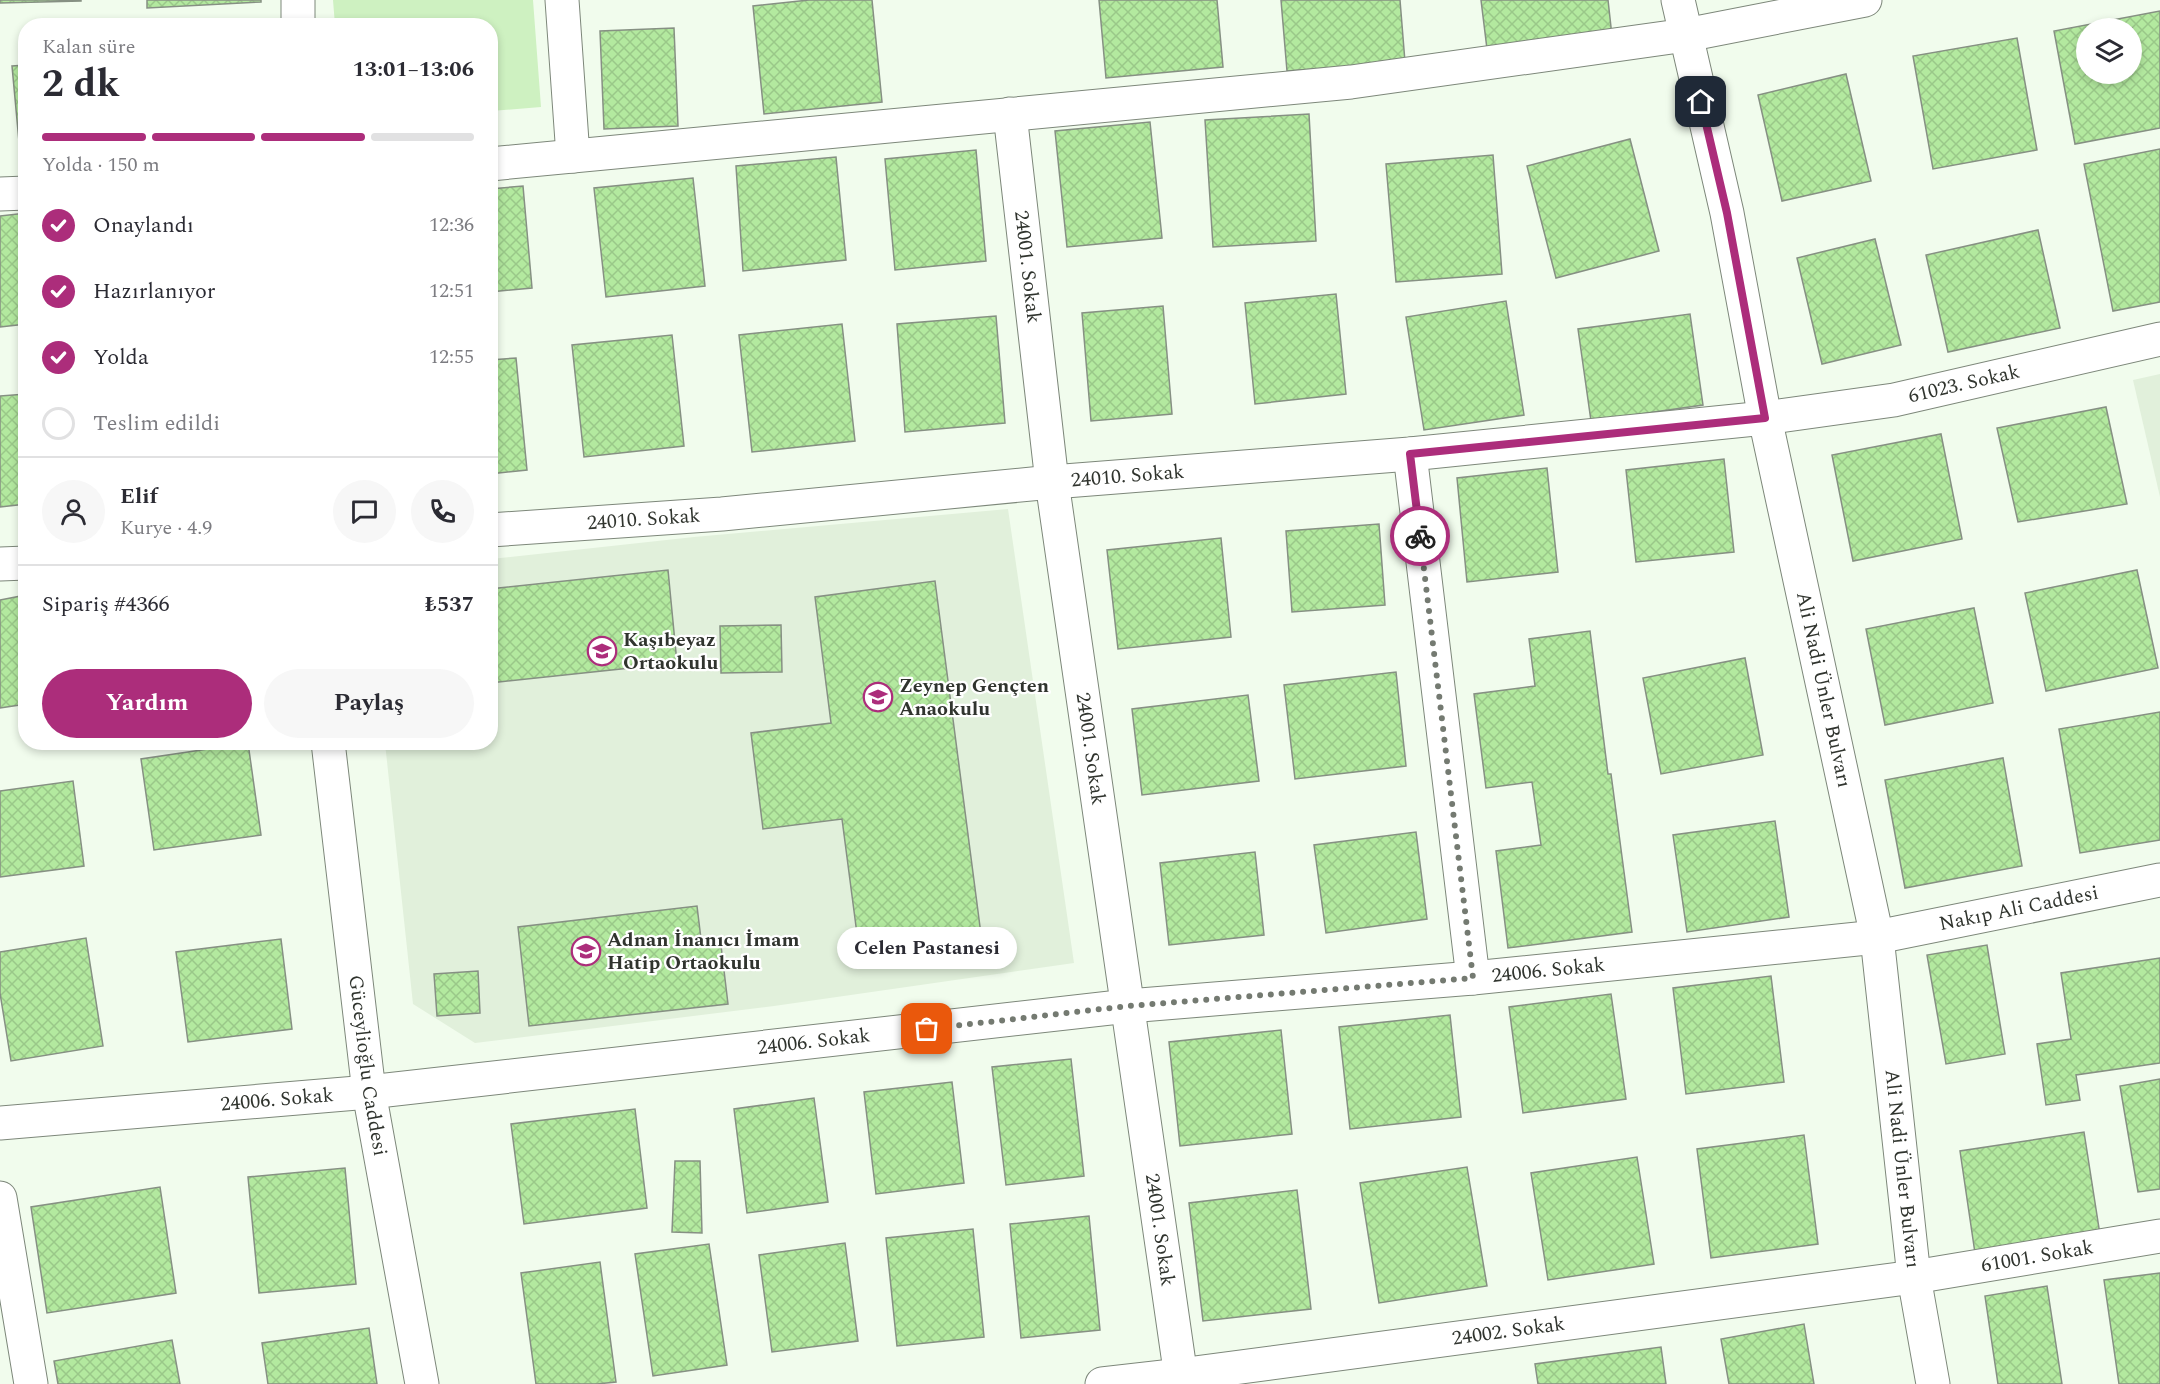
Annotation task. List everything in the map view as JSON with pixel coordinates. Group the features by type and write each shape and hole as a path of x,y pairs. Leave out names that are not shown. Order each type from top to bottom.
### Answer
{"street":[{"path":"298,0 298,18"},
{"path":"562,0 573,156"},
{"name":"Ali Nadi Ünler Bulvarı","path":"1678,0 1727,213 1765,418 1877,937 1914,1277 1933,1384"},
{"path":"498,163 1351,82 1686,35 1865,0"},
{"name":"24001. Sokak","path":"1010,114 1052,482 1181,1380"},
{"path":"0,194 18,193"},
{"name":"61023. Sokak","path":"1765,418 1893,400 2160,339"},
{"name":"24010. Sokak","path":"498,529 722,514 1052,482 1410,454 1765,418"},
{"path":"1410,454 1473,978"},
{"path":"0,564 18,563"},
{"name":"Güceylioğlu Caddesi","path":"329,750 369,1092 422,1384"},
{"name":"Nakıp Ali Caddesi","path":"1877,937 2160,880"},
{"name":"24006. Sokak","path":"0,1123 369,1092 1128,1006 1473,978 1877,937"},
{"path":"0,1198 31,1384"},
{"name":"61001. Sokak","path":"1914,1277 2160,1236"},
{"name":"24002. Sokak","path":"1102,1384 1181,1380 1914,1277"}],"shaded area":[{"path":"2160,374 2160,497 2133,380"},
{"path":"1008,509 1074,963 774,1006 475,1043 413,1004 386,750 498,750 498,558 694,537"}],"green space":[{"path":"333,0 533,0 541,107 498,110 498,18 334,18"}],"building":[{"path":"0,0 81,0 81,1 0,3"},
{"path":"147,0 261,0 261,2 147,8"},
{"path":"809,0 872,0 882,102 764,114 753,6"},
{"path":"1099,0 1217,0 1223,67 1106,78"},
{"path":"1281,0 1400,0 1405,62 1287,71"},
{"path":"1481,0 1608,0 1612,36 1487,49"},
{"path":"2160,11 2160,128 2075,144 2054,31 2076,27 2076,84 2142,84 2142,18 2123,18"},
{"path":"674,28 678,126 604,129 600,31"},
{"path":"2017,38 2037,150 1933,169 1913,56"},
{"path":"12,66 18,66 18,131"},
{"path":"1846,74 1871,181 1782,201 1758,95"},
{"path":"1309,114 1316,241 1213,247 1205,120"},
{"path":"1150,122 1162,238 1067,247 1055,131"},
{"path":"1630,139 1659,251 1556,278 1527,166"},
{"path":"2160,149 2160,302 2113,311 2084,164"},
{"path":"976,150 986,261 895,270 885,159"},
{"path":"1493,155 1502,274 1396,282 1386,164"},
{"path":"836,157 846,260 743,271 736,166"},
{"path":"693,178 705,286 606,297 594,188"},
{"path":"523,186 532,288 498,291 498,188"},
{"path":"18,214 18,325 0,327 0,216"},
{"path":"2038,230 2060,328 1948,352 1926,255"},
{"path":"1875,239 1901,345 1822,364 1797,258"},
{"path":"1336,294 1346,394 1255,404 1245,303"},
{"path":"1506,301 1524,415 1424,430 1406,317"},
{"path":"1163,306 1172,414 1091,421 1082,313"},
{"path":"1690,314 1703,405 1591,421 1578,329"},
{"path":"996,316 1005,423 905,432 897,324"},
{"path":"842,324 855,441 752,452 739,335"},
{"path":"672,335 684,446 584,457 572,345"},
{"path":"516,358 527,470 498,473 498,359"},
{"path":"18,395 18,505 0,507 0,396"},
{"path":"2106,407 2127,504 2018,522 1997,428"},
{"path":"1941,434 1962,539 1853,561 1832,455"},
{"path":"1724,459 1734,552 1636,562 1626,470"},
{"path":"1547,468 1558,572 1467,582 1457,478"},
{"path":"1379,524 1385,605 1292,612 1286,531"},
{"path":"1221,538 1231,637 1118,649 1107,550"},
{"path":"668,570 677,663 498,682 498,588"},
{"path":"2137,570 2158,668 2046,691 2025,593"},
{"path":"935,581 982,942 860,957 842,819 763,829 751,733 831,723 815,597"},
{"path":"18,597 18,705 0,708 0,600"},
{"path":"1974,608 1993,703 1885,725 1866,629"},
{"path":"781,625 782,672 721,673 720,626"},
{"path":"1590,631 1608,774 1611,774 1632,932 1508,948 1496,851 1541,845 1532,782 1486,788 1474,694 1535,686 1529,639"},
{"path":"1745,658 1763,755 1661,774 1643,678"},
{"path":"1396,672 1406,766 1295,779 1284,685"},
{"path":"1248,695 1259,781 1142,795 1132,709"},
{"path":"2160,712 2160,840 2080,853 2059,729"},
{"path":"201,750 249,750 261,835 154,850 141,759"},
{"path":"2003,758 2022,866 1905,888 1885,780"},
{"path":"73,781 84,866 0,877 0,791"},
{"path":"1775,821 1789,917 1687,932 1673,835"},
{"path":"1416,832 1427,919 1326,933 1314,845"},
{"path":"1255,852 1264,935 1169,945 1160,863"},
{"path":"697,906 701,939 720,937 728,1004 529,1026 518,927"},
{"path":"86,938 103,1046 11,1061 0,993 0,952"},
{"path":"281,939 292,1029 188,1042 176,952"},
{"path":"1987,945 2005,1054 1946,1064 1927,955"},
{"path":"2160,958 2160,1063 2076,1075 2080,1100 2046,1105 2037,1044 2071,1039 2061,973"},
{"path":"478,971 480,1013 437,1016 434,974"},
{"path":"1771,976 1784,1082 1686,1094 1673,988"},
{"path":"1611,994 1626,1099 1523,1113 1509,1007"},
{"path":"1450,1015 1461,1117 1350,1129 1339,1027"},
{"path":"1281,1030 1292,1134 1180,1146 1169,1042"},
{"path":"1071,1059 1084,1176 1006,1185 992,1067"},
{"path":"2160,1079 2160,1189 2138,1192 2120,1086"},
{"path":"952,1082 964,1183 876,1194 864,1092"},
{"path":"814,1098 828,1202 747,1213 734,1109"},
{"path":"635,1109 647,1208 524,1224 511,1124"},
{"path":"2084,1132 2101,1241 1976,1260 1960,1151"},
{"path":"1804,1135 1818,1244 1711,1258 1697,1149"},
{"path":"1637,1157 1654,1264 1548,1280 1531,1173"},
{"path":"675,1161 700,1161 702,1233 672,1232"},
{"path":"1467,1167 1487,1286 1379,1303 1360,1183"},
{"path":"345,1168 356,1284 259,1293 248,1177"},
{"path":"160,1187 176,1293 47,1313 31,1207"},
{"path":"1297,1190 1311,1309 1203,1321 1189,1203"},
{"path":"1089,1216 1100,1330 1021,1338 1010,1224"},
{"path":"973,1229 984,1337 897,1346 886,1238"},
{"path":"845,1243 858,1341 772,1352 759,1255"},
{"path":"709,1244 727,1365 653,1376 635,1254"},
{"path":"600,1262 616,1382 536,1384 521,1273"},
{"path":"2160,1273 2160,1384 2119,1384 2104,1280"},
{"path":"2047,1286 2062,1384 1998,1384 1985,1296"},
{"path":"1804,1324 1814,1384 1729,1384 1721,1339"},
{"path":"369,1328 377,1384 268,1384 262,1343"},
{"path":"172,1340 180,1384 58,1384 54,1361"},
{"path":"1661,1347 1666,1384 1538,1384 1535,1364"}],"way so far":[{"path":"927,1029 1128,1006 1473,978 1420,536"}],"place":[{"name":"Kaşıbeyaz Ortaokulu","path":"602,651"},
{"name":"Zeynep Gençten Anaokulu","path":"878,697"},
{"name":"Adnan İnanıcı İmam Hatip Ortaokulu","path":"586,951"},
{"name":"Celen Pastanesi","path":"927,1029"}],"route":[{"path":"1420,536 1410,454 1765,418 1727,213 1701,102"}]}
